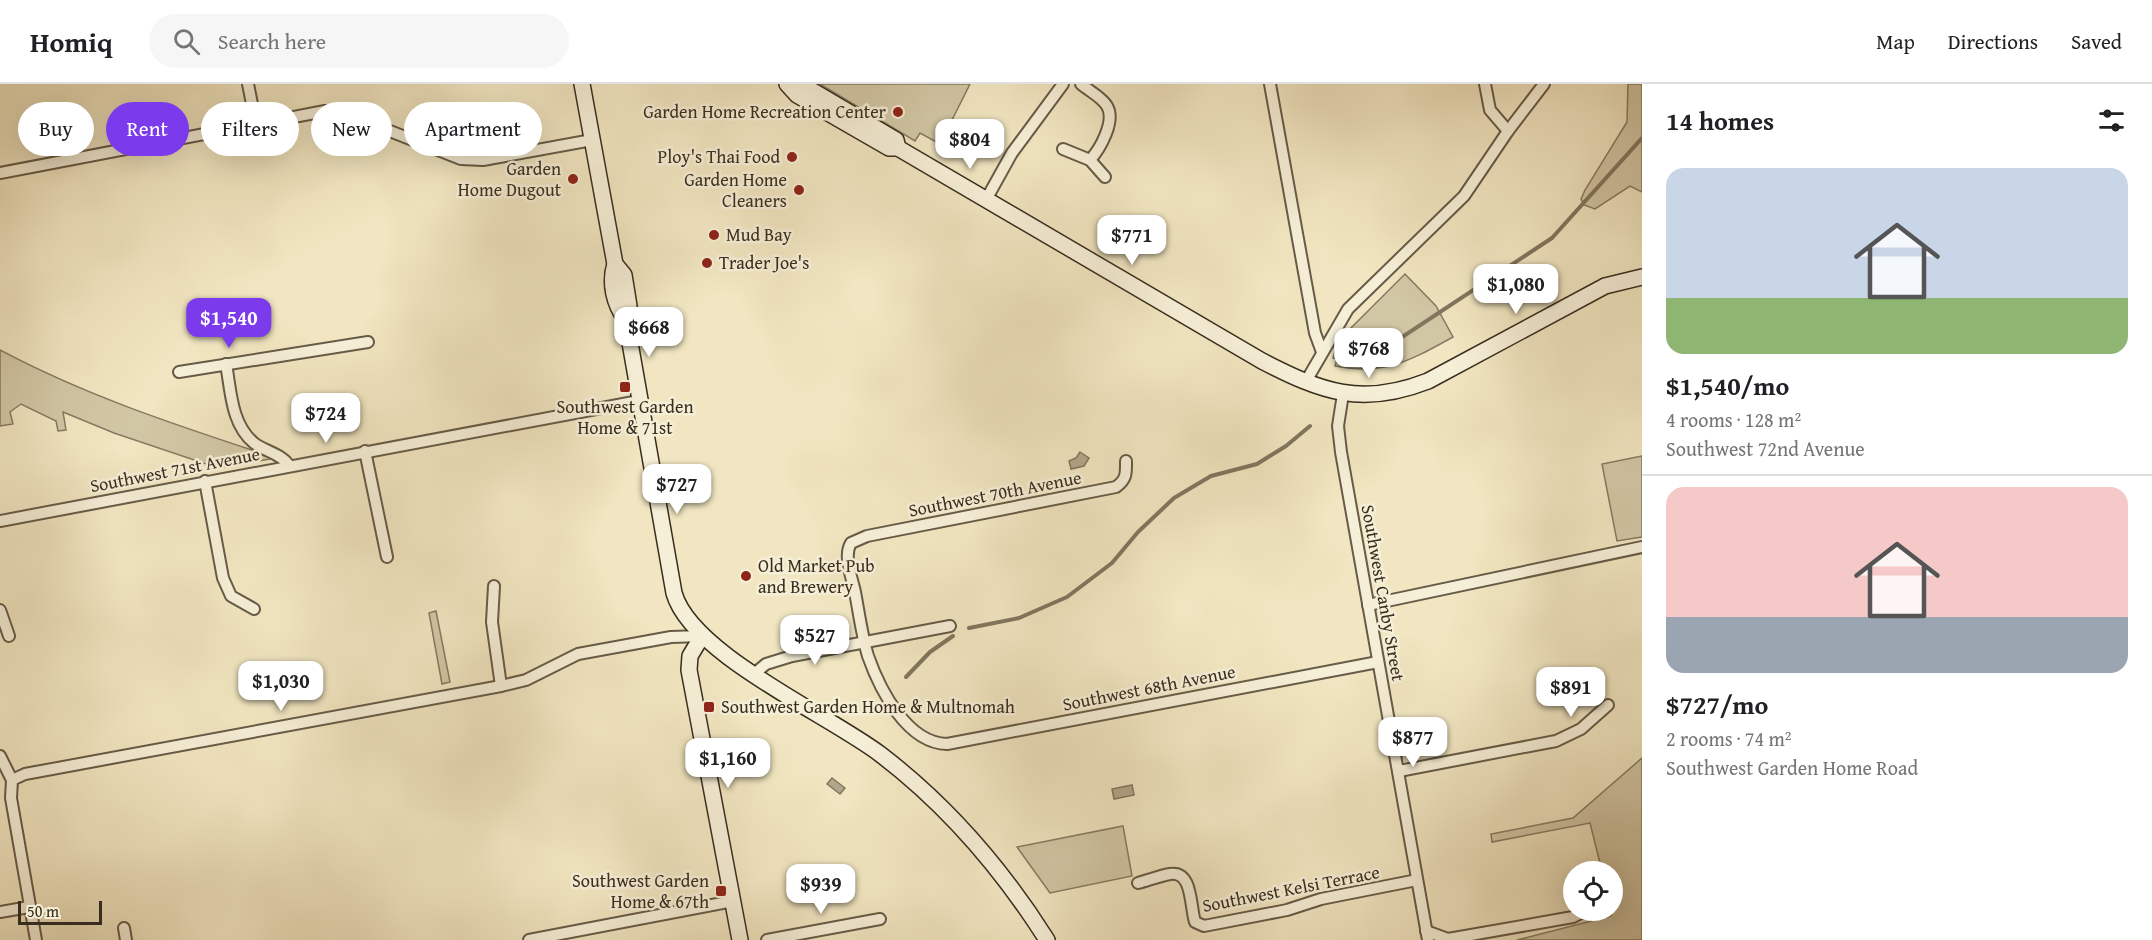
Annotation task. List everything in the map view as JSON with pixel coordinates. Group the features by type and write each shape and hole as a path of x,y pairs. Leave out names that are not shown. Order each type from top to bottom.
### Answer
{"main road":[{"path":"582,84 615,264 611,277 617,308 626,320 674,593 686,619 702,636 754,674 880,754 926,793 1001,874 1047,940"},
{"path":"787,84 791,92 889,148 898,148 987,198 1305,383 1342,394 1383,394 1403,391 1438,376 1605,286 1642,277"},
{"path":"801,84 896,140 898,148"},
{"path":"702,636 690,656 689,670 740,940"}],"street":[{"path":"248,84 252,102"},
{"path":"987,198 1012,153 1063,84"},
{"path":"1081,84 1105,104 1110,116 1099,149 1090,160"},
{"path":"1270,84 1315,333 1322,352"},
{"path":"1485,84 1490,110 1508,130"},
{"path":"1305,383 1322,352 1355,302 1464,196 1508,130 1544,84"},
{"path":"299,116 326,111 339,112 455,158 468,160 592,140"},
{"path":"0,173 201,135"},
{"path":"1064,149 1090,160 1104,177"},
{"path":"179,372 368,342"},
{"path":"226,364 235,415 240,426 255,443 283,458 289,465"},
{"name":"Southwest Canby Street","path":"1342,394 1338,414 1339,438 1427,936"},
{"name":"Southwest 71st Avenue","path":"0,521 639,401"},
{"path":"365,451 387,557"},
{"name":"Southwest 70th Avenue","path":"865,642 848,561 851,543 867,536 1116,487 1123,482 1126,474 1126,461"},
{"path":"204,481 223,578 231,596 254,609"},
{"path":"1368,605 1642,547"},
{"path":"494,586 492,622 501,686"},
{"path":"0,610 9,636"},
{"path":"754,674 760,667 775,661 950,626"},
{"path":"12,780 25,774 175,745 501,686 526,680 578,654 671,637 702,636"},
{"name":"Southwest 68th Avenue","path":"865,642 868,656 888,696 911,728 927,741 940,744 1378,662"},
{"path":"1399,771 1562,739 1581,729 1608,705"},
{"path":"0,756 12,780 11,798 36,940"},
{"name":"Southwest Kelsi Terrace","path":"1138,883 1173,873 1183,877 1188,884 1195,922 1204,926 1287,910 1322,899 1417,880"},
{"path":"529,940 733,902"},
{"path":"0,912 29,907"},
{"path":"767,940 880,919"},
{"path":"1427,936 1461,938 1563,919"},
{"path":"124,928 126,940"}],"shaded area":[{"name":"Garden Home Recreation Center","path":"820,84 970,84 940,144 920,133 915,141"},
{"path":"1628,84 1642,84 1642,192 1630,186 1595,209 1584,205 1581,199 1627,122"},
{"path":"1405,274 1436,306 1453,337 1424,353 1397,364 1369,369 1335,366 1337,359 1333,358 1339,340"},
{"path":"0,350 101,397 276,458 218,468 114,433 63,412 66,430 58,431 56,421 21,404 10,412 13,424 0,426"},
{"path":"1080,452 1089,458 1084,466 1071,469 1069,461 1076,458"},
{"path":"1642,456 1642,537 1617,541 1602,464"},
{"path":"436,611 450,682 442,684 429,613"},
{"path":"1642,758 1642,940 1517,940 1591,921 1623,921 1623,861 1600,861 1590,823 1492,842 1491,834 1573,818"},
{"path":"832,778 845,788 840,794 827,784"},
{"path":"1132,785 1134,795 1114,799 1112,789"},
{"path":"1123,826 1132,876 1050,893 1017,847"}],"waterway":[{"path":"1369,359 1552,238 1642,138"},
{"path":"969,628 1019,618 1067,597 1112,563 1138,532 1174,498 1211,476 1257,464 1286,446 1310,426"},
{"path":"906,677 930,652 953,636"}],"place":[{"name":"Garden Home Recreation Center","path":"898,112"},
{"name":"Ploy's Thai Food","path":"792,157"},
{"name":"Garden Home Dugout","path":"573,179"},
{"name":"Garden Home Cleaners","path":"799,190"},
{"name":"Mud Bay","path":"714,235"},
{"name":"Trader Joe's","path":"707,263"},
{"name":"Southwest Garden Home & 71st","path":"625,387"},
{"name":"Old Market Pub and Brewery","path":"746,576"},
{"name":"Southwest Garden Home & Multnomah","path":"709,707"},
{"name":"Southwest Garden Home & 67th","path":"721,891"}]}
